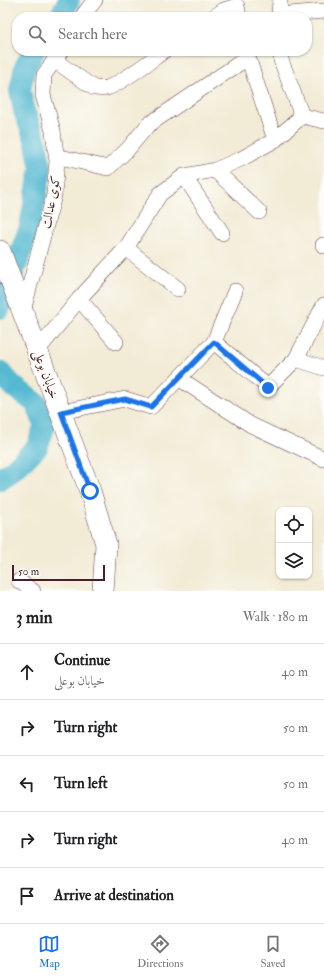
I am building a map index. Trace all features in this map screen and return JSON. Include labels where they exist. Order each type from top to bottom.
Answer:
[{"type":"street","points":[[86,12],[95,0]]},
{"type":"street","points":[[219,9],[237,6],[239,12]]},
{"type":"street","points":[[279,11],[324,12]]},
{"type":"street","points":[[58,56],[94,88],[106,88],[116,84],[157,56]]},
{"type":"street","name":"کوی عدالت","points":[[23,310],[54,195],[56,156],[53,131],[43,94],[44,75],[58,56]]},
{"type":"street","points":[[56,156],[108,168],[128,149],[148,125],[243,56]]},
{"type":"street","points":[[247,56],[275,140]]},
{"type":"street","points":[[281,56],[281,60],[302,116]]},
{"type":"street","points":[[302,116],[324,121]]},
{"type":"street","points":[[38,350],[79,299],[126,248],[160,194],[184,176],[215,170],[241,159],[275,140],[302,116]]},
{"type":"street","points":[[215,170],[259,212]]},
{"type":"street","points":[[184,176],[222,233]]},
{"type":"street","points":[[126,248],[178,289]]},
{"type":"street","name":"خیابان بوعلی","points":[[0,251],[90,491],[106,544],[103,591]]},
{"type":"street","points":[[61,412],[125,399],[151,407],[180,379],[214,342],[235,291]]},
{"type":"street","points":[[79,299],[116,342]]},
{"type":"street","points":[[214,342],[268,388],[296,359],[324,305]]},
{"type":"street","points":[[296,359],[324,368]]},
{"type":"street","points":[[180,379],[251,425],[324,458]]},
{"type":"street","points":[[18,581],[33,591]]},
{"type":"waterway","points":[[63,12],[69,0]]},
{"type":"waterway","points":[[0,308],[30,227],[41,168],[35,139],[24,111],[20,90],[25,67],[31,56]]},
{"type":"waterway","points":[[0,372],[14,387],[36,403],[45,425],[37,447],[12,471],[0,479]]},
{"type":"route","points":[[90,491],[61,412],[125,399],[151,407],[180,379],[214,342],[268,388]]}]
